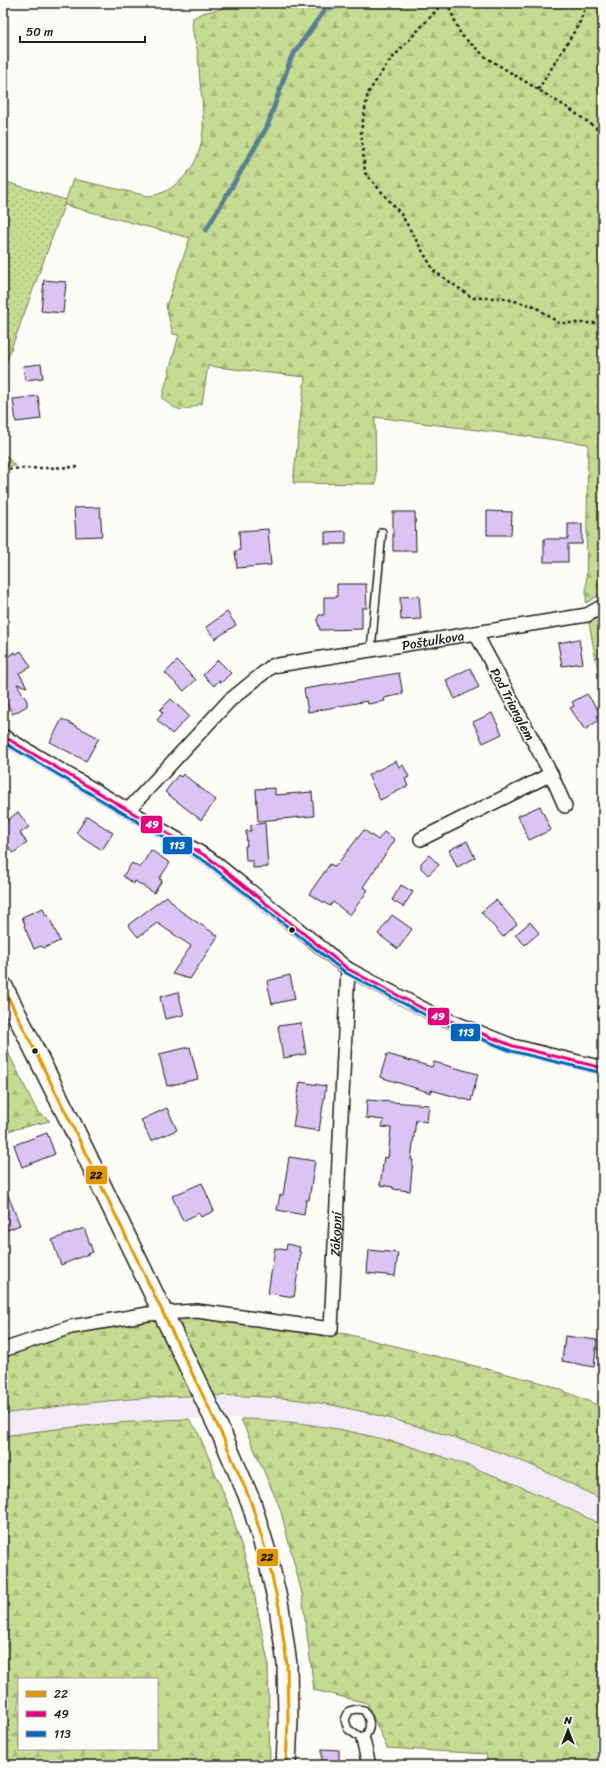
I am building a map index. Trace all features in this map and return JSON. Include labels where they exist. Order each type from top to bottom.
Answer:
[{"type":"street","name":"Poštulkova","points":[[128,810],[229,701],[272,666],[587,615],[603,606]]},
{"type":"street","name":"Pod Trianglem","points":[[476,634],[551,774],[565,806]]},
{"type":"street","points":[[3,736],[209,858],[348,969],[433,1014],[506,1043],[603,1068]]},
{"type":"street","points":[[422,839],[551,774]]},
{"type":"street","name":"Zákopní","points":[[165,1316],[197,1310],[331,1329],[348,969]]},
{"type":"street","points":[[3,987],[165,1316],[223,1437],[251,1502],[269,1563],[279,1607],[287,1664],[288,1720],[286,1765]]},
{"type":"street","points":[[3,1350],[71,1327],[165,1316]]},
{"type":"street","points":[[363,1740],[369,1765]]},
{"type":"lane","points":[[371,650],[382,532]]},
{"type":"path","points":[[442,3],[387,64],[368,93],[361,131],[365,173],[401,214],[434,271],[472,298],[503,298],[534,306],[559,323],[603,323]]},
{"type":"path","points":[[446,3],[461,34],[486,58],[603,133]]},
{"type":"path","points":[[538,90],[579,24],[587,3]]},
{"type":"path","points":[[3,469],[79,466]]},
{"type":"shaded area","points":[[213,1396],[267,1397],[325,1404],[391,1418],[479,1445],[541,1470],[603,1500],[603,1526],[532,1490],[472,1467],[385,1440],[321,1426],[265,1419],[213,1418],[129,1421],[3,1436],[3,1414],[127,1399]]},
{"type":"green space","points":[[235,3],[603,3],[603,593],[586,603],[588,444],[375,417],[376,484],[293,483],[305,377],[208,366],[202,403],[181,410],[172,406],[162,398],[179,335],[173,334],[166,306],[190,238],[64,205],[73,179],[148,196],[162,193],[170,189],[191,169],[197,158],[203,134],[203,108],[197,48],[192,22],[193,18],[202,13],[224,8]]},
{"type":"green space","points":[[3,181],[66,200],[3,371]]},
{"type":"green space","points":[[3,452],[15,466],[3,466]]},
{"type":"green space","points":[[603,615],[603,697],[589,623]]},
{"type":"green space","points":[[3,1042],[37,1111],[50,1121],[3,1132]]},
{"type":"green space","points":[[197,1314],[347,1334],[547,1384],[602,1407],[603,1500],[529,1464],[503,1454],[373,1414],[309,1401],[233,1396],[167,1397],[69,1405],[3,1414],[3,1357],[67,1332]]},
{"type":"green space","points":[[189,1419],[197,1430],[230,1508],[251,1578],[268,1662],[270,1765],[3,1765],[3,1436],[142,1421]]},
{"type":"green space","points":[[241,1419],[288,1422],[335,1429],[381,1439],[428,1452],[518,1486],[603,1526],[603,1765],[488,1765],[486,1754],[387,1748],[367,1703],[314,1690],[302,1594],[280,1508]]},
{"type":"water","points":[[311,3],[344,3],[335,9],[328,11],[320,9]]},
{"type":"building","points":[[44,280],[66,282],[63,313],[41,311]]},
{"type":"building","points":[[41,364],[43,378],[25,380],[23,366]]},
{"type":"building","points":[[38,396],[41,419],[16,422],[13,399]]},
{"type":"building","points":[[100,507],[102,536],[76,537],[74,508]]},
{"type":"building","points":[[487,511],[512,512],[511,535],[487,535]]},
{"type":"building","points":[[393,512],[415,512],[416,551],[393,551]]},
{"type":"building","points":[[568,524],[582,524],[582,544],[568,544],[568,562],[544,562],[544,539],[568,539]]},
{"type":"building","points":[[268,529],[271,565],[237,568],[235,551],[240,550],[239,531]]},
{"type":"building","points":[[346,531],[346,544],[325,544],[325,532]]},
{"type":"building","points":[[337,584],[366,584],[367,608],[362,608],[362,629],[320,630],[317,620],[319,615],[324,615],[324,597],[337,597]]},
{"type":"building","points":[[419,596],[421,619],[401,620],[400,597]]},
{"type":"building","points":[[227,612],[236,625],[215,639],[206,627]]},
{"type":"building","points":[[579,639],[583,663],[562,666],[558,643]]},
{"type":"building","points":[[21,651],[31,667],[19,673],[27,687],[17,684],[27,701],[27,706],[13,714],[3,698],[3,659],[15,652],[16,654]]},
{"type":"building","points":[[218,660],[231,673],[221,683],[219,680],[214,686],[203,675]]},
{"type":"building","points":[[177,661],[196,680],[184,691],[165,673]]},
{"type":"building","points":[[470,668],[479,687],[455,699],[446,680]]},
{"type":"building","points":[[399,673],[403,694],[384,698],[385,701],[368,704],[367,701],[308,712],[304,689]]},
{"type":"building","points":[[587,694],[603,717],[585,730],[570,708],[574,706],[572,702]]},
{"type":"building","points":[[171,699],[189,716],[172,734],[157,720],[163,713],[160,710]]},
{"type":"building","points":[[492,713],[502,734],[483,743],[473,722]]},
{"type":"building","points":[[62,719],[99,738],[86,761],[50,742]]},
{"type":"building","points":[[396,761],[399,767],[403,765],[409,777],[405,779],[408,786],[380,800],[368,775]]},
{"type":"building","points":[[183,774],[216,800],[201,820],[165,792],[178,775],[181,777]]},
{"type":"building","points":[[275,788],[275,795],[312,792],[314,816],[258,821],[256,789]]},
{"type":"building","points":[[540,806],[551,830],[529,840],[518,816]]},
{"type":"building","points":[[18,812],[29,827],[20,833],[27,843],[13,853],[3,840],[3,824]]},
{"type":"building","points":[[87,816],[113,833],[102,850],[76,833]]},
{"type":"building","points":[[265,823],[268,867],[253,868],[253,861],[246,861],[246,831],[251,831],[251,825]]},
{"type":"building","points":[[364,830],[378,840],[384,832],[395,840],[363,887],[368,890],[350,915],[333,902],[330,906],[309,894],[330,864],[335,867]]},
{"type":"building","points":[[467,841],[475,858],[457,867],[449,850]]},
{"type":"building","points":[[151,850],[170,863],[159,879],[162,880],[154,893],[135,881],[134,884],[123,876],[132,863],[140,868]]},
{"type":"building","points":[[429,855],[439,865],[428,875],[421,868],[421,863]]},
{"type":"building","points":[[401,885],[413,892],[403,907],[392,900]]},
{"type":"building","points":[[167,896],[179,910],[218,936],[190,979],[172,974],[191,946],[157,923],[138,937],[128,925]]},
{"type":"building","points":[[496,900],[517,924],[503,937],[481,912]]},
{"type":"building","points":[[43,908],[46,916],[48,915],[60,941],[44,948],[41,946],[34,949],[24,926],[22,917]]},
{"type":"building","points":[[392,915],[412,929],[398,949],[378,934]]},
{"type":"building","points":[[530,922],[539,933],[525,945],[515,935]]},
{"type":"building","points":[[290,975],[295,999],[272,1004],[267,981]]},
{"type":"building","points":[[178,992],[184,1015],[165,1019],[160,997]]},
{"type":"building","points":[[301,1023],[306,1054],[283,1058],[278,1026]]},
{"type":"building","points":[[190,1047],[198,1079],[167,1086],[159,1054]]},
{"type":"building","points":[[387,1054],[432,1067],[434,1062],[478,1074],[471,1101],[431,1090],[431,1093],[380,1077]]},
{"type":"building","points":[[300,1082],[326,1086],[319,1131],[293,1127]]},
{"type":"building","points":[[367,1100],[429,1105],[427,1122],[416,1120],[411,1160],[413,1160],[410,1191],[393,1189],[393,1187],[380,1185],[384,1157],[388,1158],[391,1128],[382,1127],[384,1120],[366,1118]]},
{"type":"building","points":[[167,1108],[177,1130],[151,1141],[141,1120]]},
{"type":"building","points":[[47,1133],[55,1154],[22,1167],[14,1145]]},
{"type":"building","points":[[289,1157],[315,1161],[309,1200],[306,1200],[304,1215],[277,1210],[280,1195],[283,1195]]},
{"type":"building","points":[[3,1183],[20,1225],[3,1232]]},
{"type":"building","points":[[202,1183],[214,1211],[201,1217],[199,1213],[183,1221],[172,1196]]},
{"type":"building","points":[[84,1228],[93,1252],[61,1265],[52,1240]]},
{"type":"building","points":[[287,1244],[300,1247],[299,1252],[301,1252],[294,1297],[268,1293],[275,1248],[286,1250]]},
{"type":"building","points":[[369,1250],[398,1253],[395,1276],[367,1273]]},
{"type":"building","points":[[565,1336],[597,1340],[594,1367],[562,1361]]},
{"type":"building","points":[[322,1749],[339,1750],[339,1765],[322,1765]]},
{"type":"waterway","points":[[206,230],[267,127],[291,58],[324,11]]},
{"type":"transit line","name":"49","points":[[3,736],[209,858],[348,969],[433,1014],[513,1046],[603,1068]]},
{"type":"transit line","name":"113","points":[[3,742],[206,862],[346,973],[431,1018],[511,1051],[602,1073]]},
{"type":"transit line","name":"22","points":[[3,987],[71,1123],[223,1437],[251,1502],[267,1555],[279,1607],[287,1664],[288,1720],[286,1765]]}]
